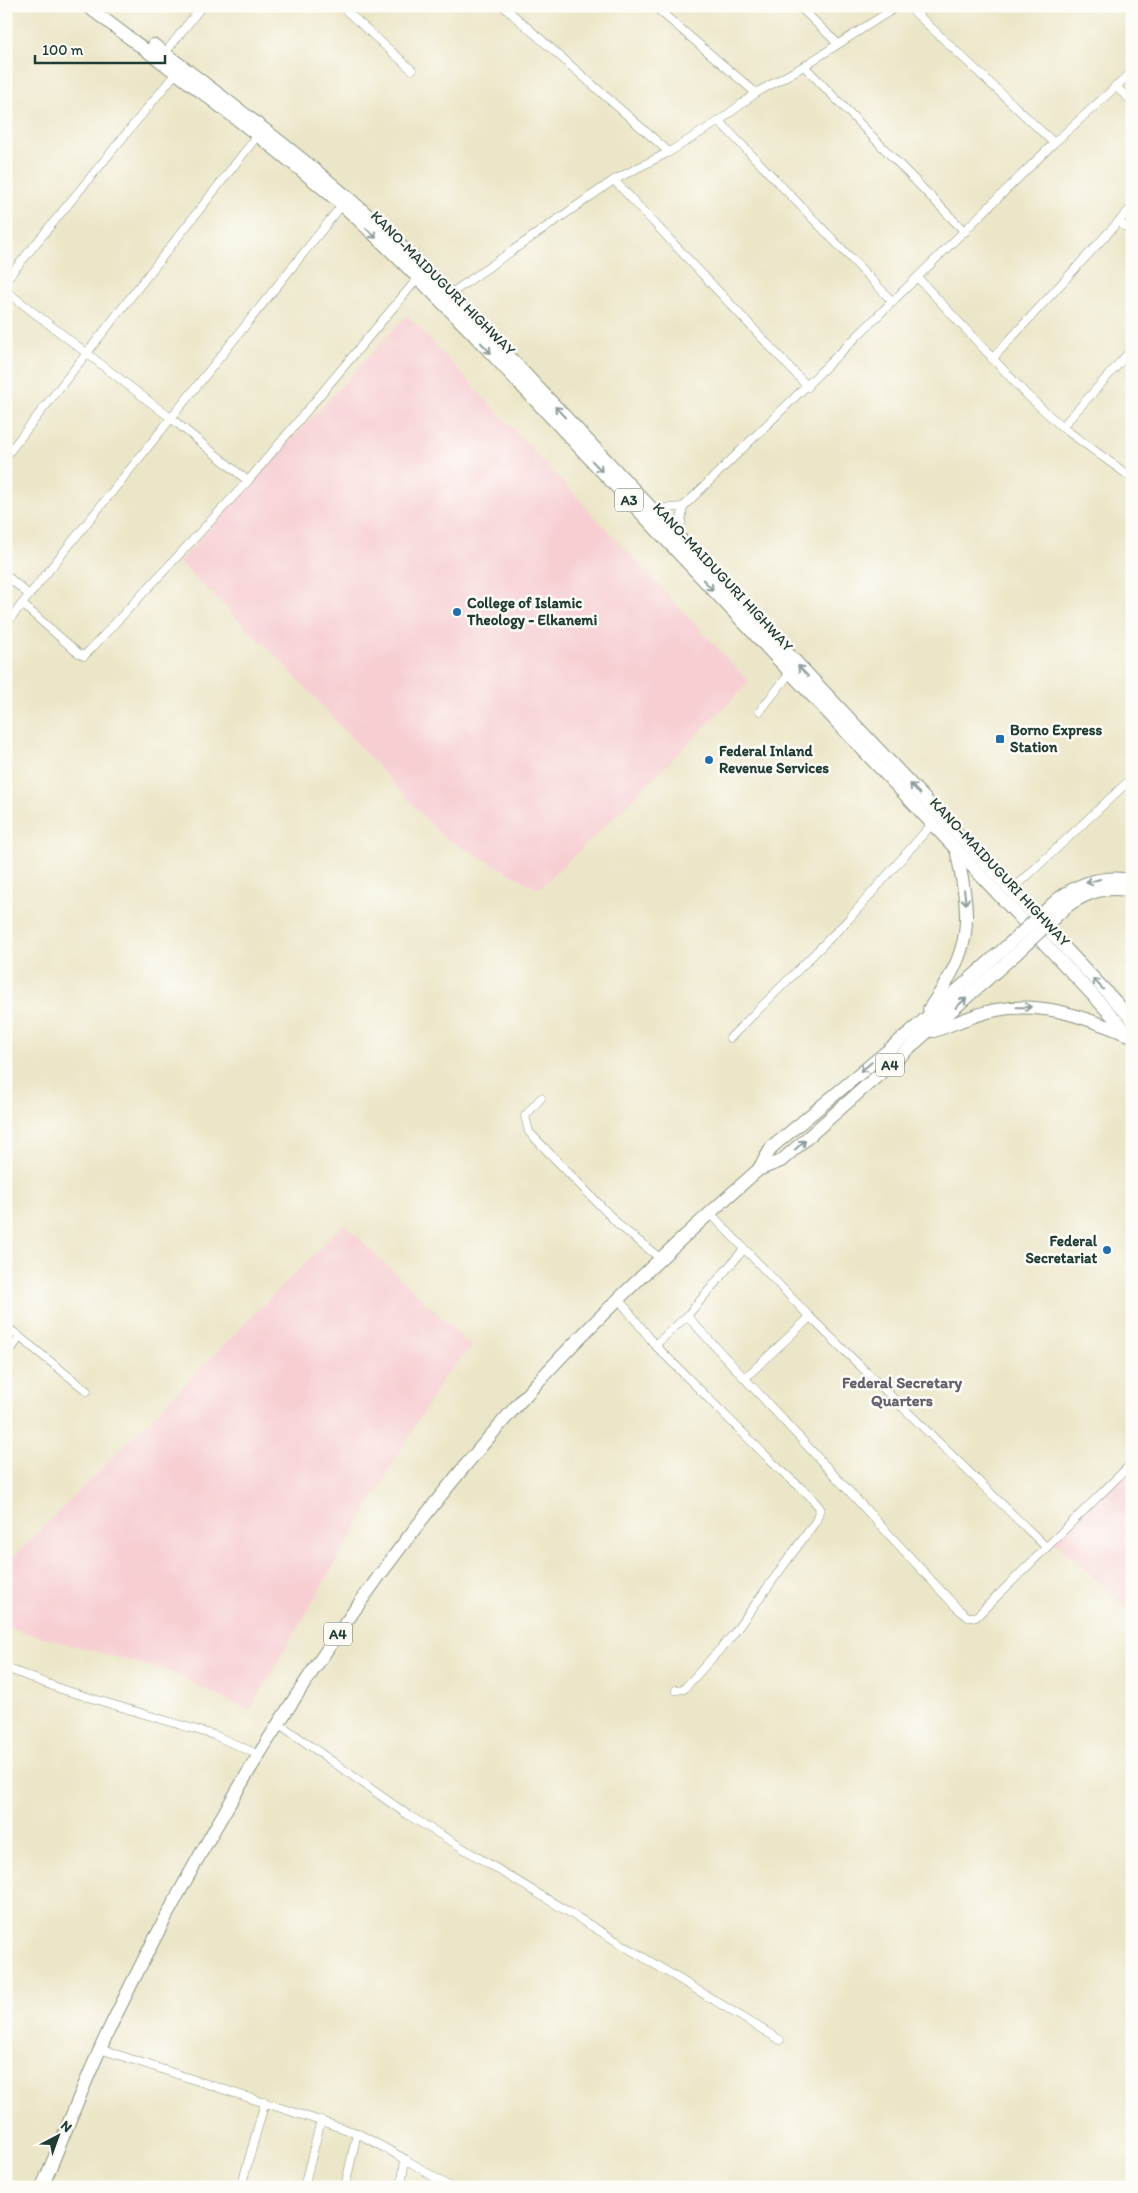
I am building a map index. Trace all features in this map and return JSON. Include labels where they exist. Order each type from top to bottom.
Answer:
[{"type":"highway","name":"KANO-MAIDUGURI HIGHWAY","points":[[87,6],[258,135],[342,205],[418,278],[1131,1037]]},
{"type":"highway","name":"KANO-MAIDUGURI HIGHWAY","points":[[102,6],[252,118],[371,218],[450,294],[1131,1018]]},
{"type":"highway","points":[[922,1030],[960,956],[966,936],[967,913],[964,887],[956,850]]},
{"type":"highway","name":"A4","points":[[42,2187],[100,2049],[133,1981],[183,1886],[233,1798],[278,1723],[322,1656],[429,1512],[536,1384],[618,1298],[710,1212],[758,1170],[781,1162],[1062,903],[1078,886],[1105,878],[1132,880]]},
{"type":"highway","name":"A4","points":[[1062,903],[1104,889],[1116,888],[1132,891]]},
{"type":"highway","points":[[922,1030],[996,1010],[1026,1007],[1057,1010],[1096,1022],[1131,1037]]},
{"type":"street","points":[[164,53],[202,6]]},
{"type":"street","points":[[340,6],[412,70]]},
{"type":"street","points":[[503,6],[669,152]]},
{"type":"street","points":[[654,6],[756,93]]},
{"type":"street","points":[[799,6],[838,44]]},
{"type":"street","points":[[450,294],[614,180],[669,152],[719,121],[756,93],[804,66],[898,6]]},
{"type":"street","points":[[908,6],[1054,143]]},
{"type":"street","points":[[804,66],[965,232]]},
{"type":"street","points":[[679,538],[683,507],[808,387],[1054,143],[1132,72]]},
{"type":"street","points":[[6,280],[176,73]]},
{"type":"street","points":[[1115,86],[1132,101]]},
{"type":"street","points":[[719,121],[893,302]]},
{"type":"street","points":[[6,456],[258,135]]},
{"type":"street","points":[[614,180],[808,387]]},
{"type":"street","points":[[6,624],[342,205]]},
{"type":"street","points":[[992,359],[1132,207]]},
{"type":"street","points":[[1119,222],[1132,232]]},
{"type":"street","points":[[22,604],[78,653],[84,656],[248,481],[418,278]]},
{"type":"street","points":[[918,278],[992,359],[1062,428],[1132,478]]},
{"type":"street","points":[[6,291],[172,419],[248,481]]},
{"type":"street","points":[[1062,428],[1131,352]]},
{"type":"street","points":[[652,509],[683,507]]},
{"type":"street","points":[[6,575],[29,595]]},
{"type":"street","points":[[760,712],[790,673]]},
{"type":"street","points":[[1011,890],[1132,778]]},
{"type":"street","points":[[730,1038],[848,920],[932,824]]},
{"type":"street","points":[[541,1098],[525,1116],[529,1132],[620,1226],[660,1259]]},
{"type":"street","points":[[710,1212],[810,1317],[1046,1547]]},
{"type":"street","points":[[655,1345],[687,1316],[744,1249]]},
{"type":"street","points":[[618,1298],[655,1345],[776,1466],[809,1495],[820,1508],[816,1521],[732,1636],[684,1689],[676,1690]]},
{"type":"street","points":[[687,1316],[957,1608],[968,1617],[976,1617],[1132,1463]]},
{"type":"street","points":[[745,1378],[810,1317]]},
{"type":"street","points":[[6,1326],[86,1390]]},
{"type":"street","points":[[6,1356],[20,1337]]},
{"type":"street","points":[[6,1668],[61,1689],[214,1735],[259,1755]]},
{"type":"street","points":[[278,1723],[408,1815],[780,2040]]},
{"type":"street","points":[[100,2049],[357,2133],[405,2159],[450,2187]]},
{"type":"street","points":[[241,2187],[265,2102]]},
{"type":"street","points":[[304,2187],[321,2120]]},
{"type":"street","points":[[345,2187],[357,2133]]},
{"type":"street","points":[[400,2187],[405,2159]]},
{"type":"shaded area","name":"College of Islamic Theology - Elkanemi","points":[[407,315],[749,682],[625,807],[539,889],[443,837],[282,662],[179,562]]},
{"type":"shaded area","points":[[344,1224],[472,1347],[445,1375],[249,1711],[170,1672],[6,1627],[6,1565]]},
{"type":"shaded area","points":[[1132,1467],[1132,1613],[1054,1541]]},
{"type":"place","name":"College of Islamic Theology - Elkanemi","points":[[457,612]]},
{"type":"place","name":"Borno Express Station","points":[[1000,739]]},
{"type":"place","name":"Federal Inland Revenue Services","points":[[709,760]]},
{"type":"place","name":"Federal Secretariat","points":[[1107,1250]]},
{"type":"district","name":"Federal Secretary Quarters","points":[[902,1391]]}]
